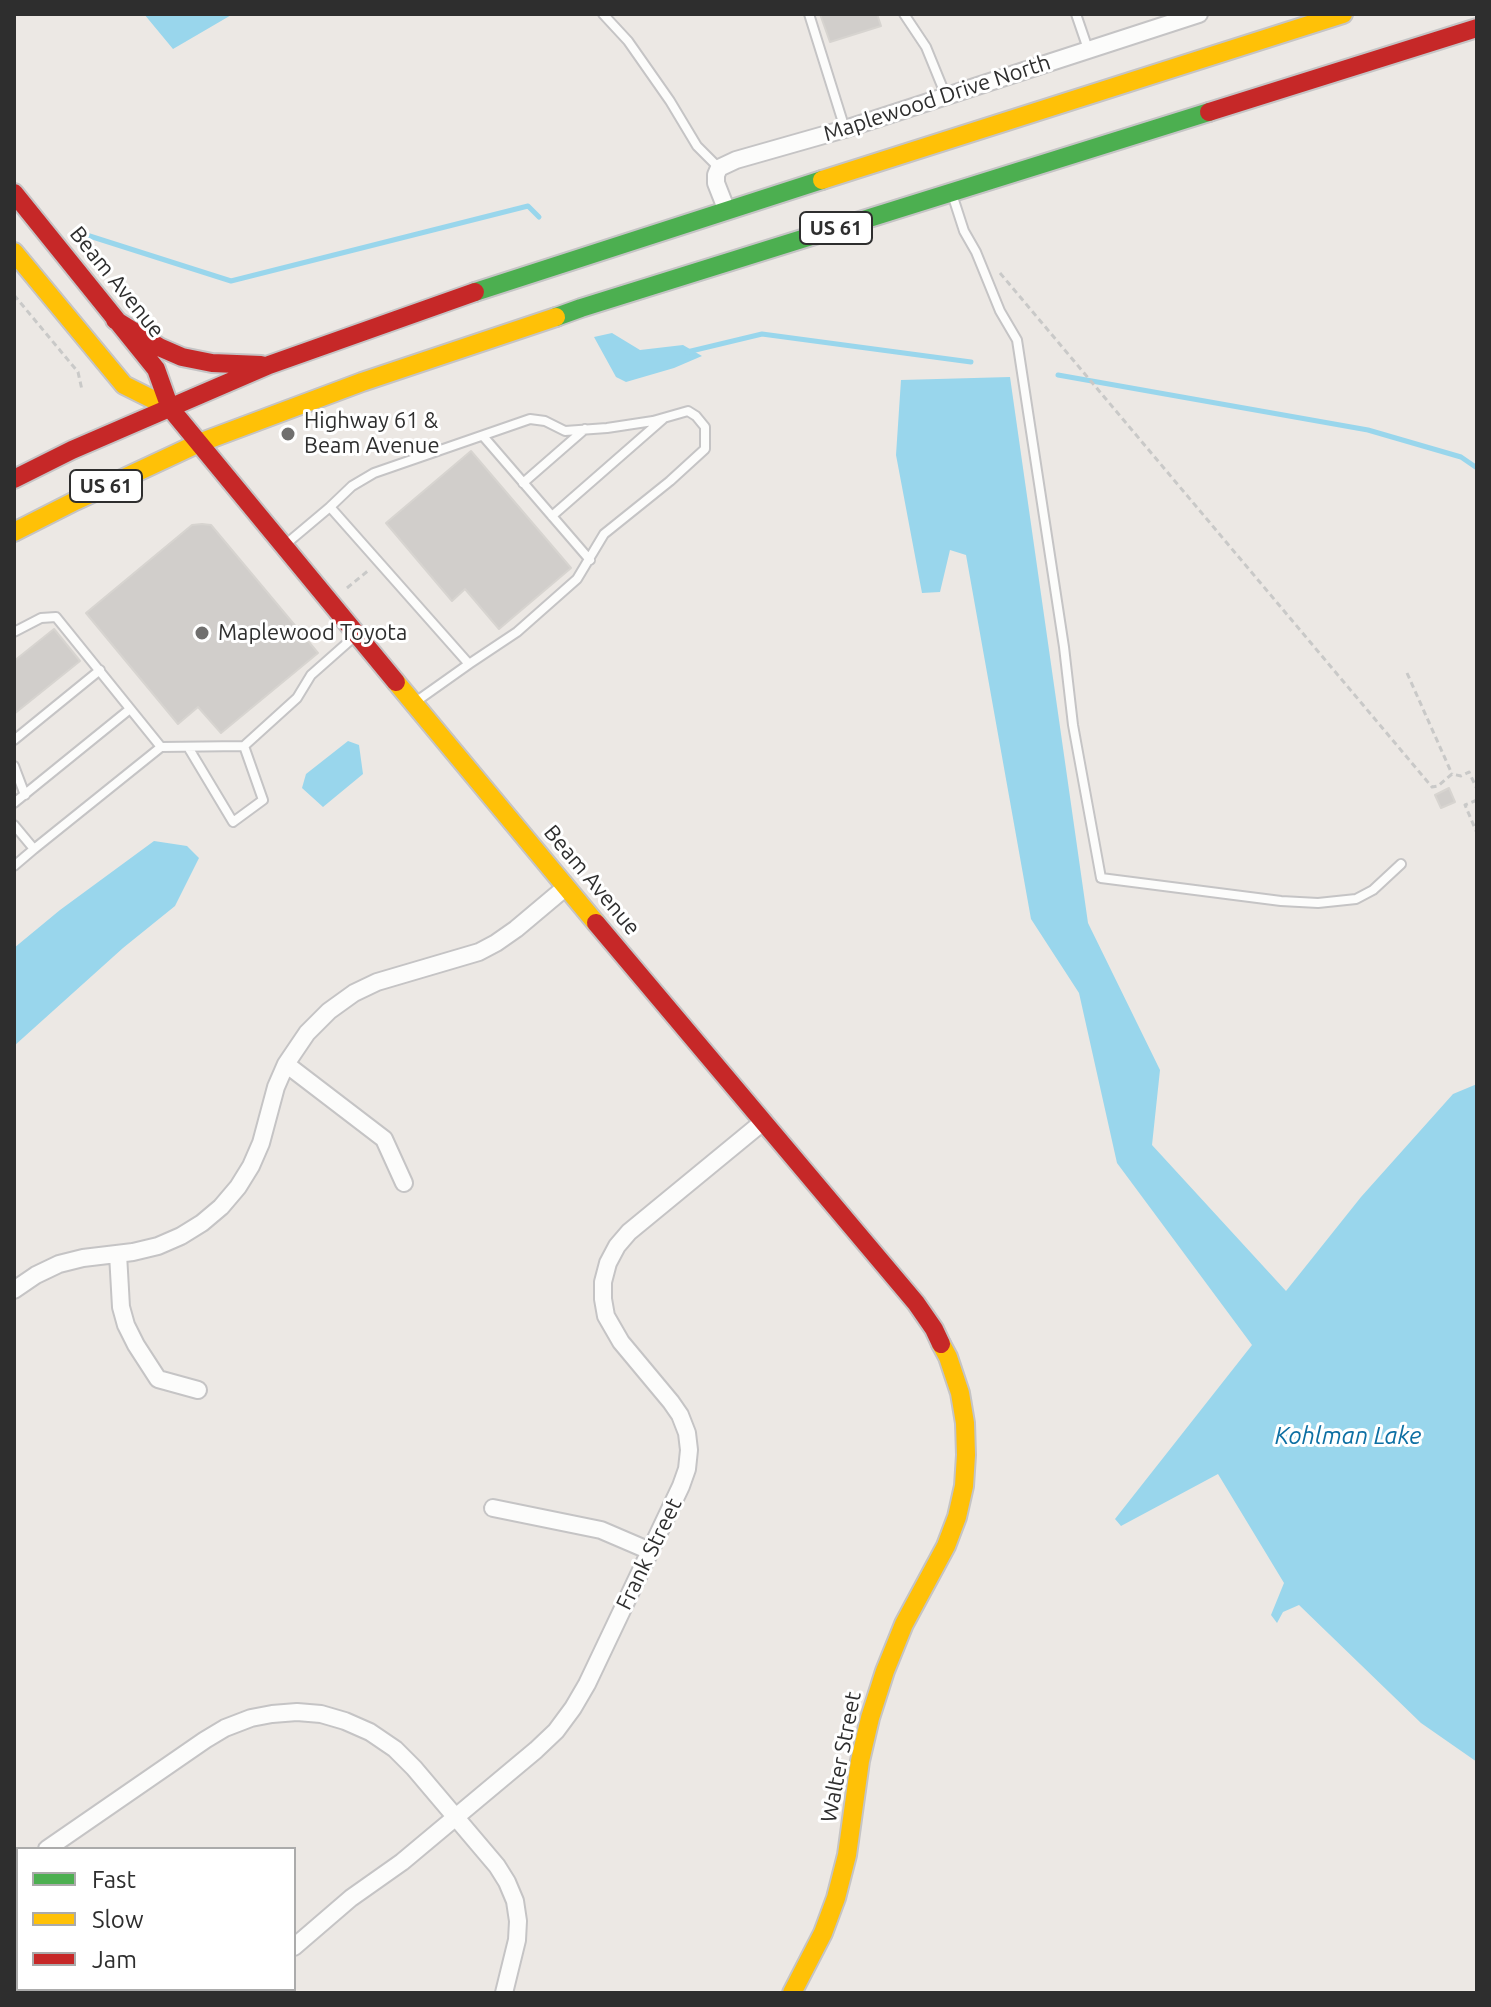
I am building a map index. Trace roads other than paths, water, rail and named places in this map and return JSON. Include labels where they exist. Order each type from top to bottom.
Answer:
[{"type":"main road","name":"US 61","points":[[14,479],[72,450],[269,365],[515,278],[1343,14]]},
{"type":"main road","name":"US 61","points":[[14,532],[199,443],[362,382],[581,308],[1477,28]]},
{"type":"main road","name":"Beam Avenue","points":[[14,193],[156,369],[170,408],[566,887],[916,1303],[948,1357],[960,1393]]},
{"type":"main road","name":"Beam Avenue","points":[[14,252],[124,385],[170,408]]},
{"type":"main road","points":[[115,320],[182,357],[212,363],[269,365]]},
{"type":"main road","name":"Walter Street","points":[[792,1993],[823,1933],[836,1898],[847,1855],[863,1747],[885,1671],[904,1624],[946,1546],[957,1517],[964,1486],[966,1455],[960,1393]]},
{"type":"street","name":"Maplewood Drive North","points":[[719,168],[736,160],[845,129],[1199,14]]},
{"type":"street","points":[[719,168],[716,183],[727,211]]},
{"type":"street","points":[[14,1290],[59,1264],[158,1246],[202,1223],[221,1207],[251,1166],[286,1064],[307,1033],[329,1011],[354,993],[377,982],[463,957],[496,943],[566,887]]},
{"type":"street","points":[[286,1064],[384,1139],[404,1183]]},
{"type":"street","name":"Frank Street","points":[[296,1945],[536,1750],[556,1731],[587,1684],[681,1486],[689,1450],[680,1415],[614,1332],[606,1316],[603,1282],[608,1263],[629,1232],[764,1121]]},
{"type":"street","points":[[118,1254],[121,1307],[136,1345],[158,1379],[198,1390]]},
{"type":"street","points":[[493,1508],[601,1530],[650,1551]]},
{"type":"street","points":[[50,1847],[205,1740],[238,1723],[272,1714],[297,1712],[321,1714],[345,1721],[370,1732],[405,1758],[497,1866],[507,1882],[515,1901],[518,1921],[517,1940],[504,1993]]},
{"type":"lane","points":[[603,14],[628,41],[697,146],[719,168]]},
{"type":"lane","points":[[809,14],[845,129]]},
{"type":"lane","points":[[904,14],[926,47],[946,96]]},
{"type":"lane","points":[[1076,14],[1088,49]]},
{"type":"lane","points":[[951,192],[964,231],[1000,311],[1017,340],[1073,725],[1101,878],[1318,903],[1356,899],[1373,890],[1401,864]]},
{"type":"lane","points":[[285,545],[352,486],[374,473],[530,419],[545,421],[565,431],[607,428],[688,411],[696,416],[705,427],[705,449],[604,534],[577,579],[517,632],[421,698],[413,700]]},
{"type":"lane","points":[[552,516],[664,418]]},
{"type":"lane","points":[[523,483],[585,429]]},
{"type":"lane","points":[[483,436],[590,560]]},
{"type":"lane","points":[[330,507],[469,664]]},
{"type":"lane","points":[[14,632],[41,618],[56,617],[161,747]]},
{"type":"lane","points":[[14,866],[161,747],[244,746],[297,698],[311,675],[358,634]]},
{"type":"lane","points":[[14,740],[100,670]]},
{"type":"lane","points":[[14,803],[130,709]]},
{"type":"lane","points":[[188,747],[233,822],[263,800],[244,746]]},
{"type":"lane","points":[[14,766],[25,795]]},
{"type":"lane","points":[[14,825],[34,849]]},
{"type":"water","points":[[144,14],[233,14],[173,49]]},
{"type":"water","points":[[612,333],[640,350],[683,345],[702,356],[626,382],[616,377],[594,337]]},
{"type":"water","name":"Kohlman Lake","points":[[1010,377],[1088,923],[1160,1070],[1152,1145],[1286,1291],[1361,1197],[1453,1094],[1477,1084],[1477,1762],[1421,1723],[1299,1605],[1283,1612],[1277,1623],[1271,1615],[1284,1583],[1218,1474],[1121,1526],[1115,1519],[1252,1345],[1117,1163],[1079,993],[1031,919],[966,555],[950,550],[940,592],[922,593],[896,455],[901,380]]},
{"type":"water","points":[[348,741],[359,745],[363,774],[323,807],[302,788],[306,774]]},
{"type":"water","points":[[154,841],[187,846],[199,858],[175,906],[123,948],[14,1046],[14,948]]},
{"type":"waterway","points":[[77,232],[231,281],[528,206],[539,217]]},
{"type":"waterway","points":[[687,352],[762,334],[971,362]]},
{"type":"waterway","points":[[1058,375],[1368,430],[1461,457],[1477,468]]},
{"type":"place","name":"Highway 61 & Beam Avenue","points":[[288,434]]},
{"type":"place","name":"Maplewood Toyota","points":[[202,633]]}]
